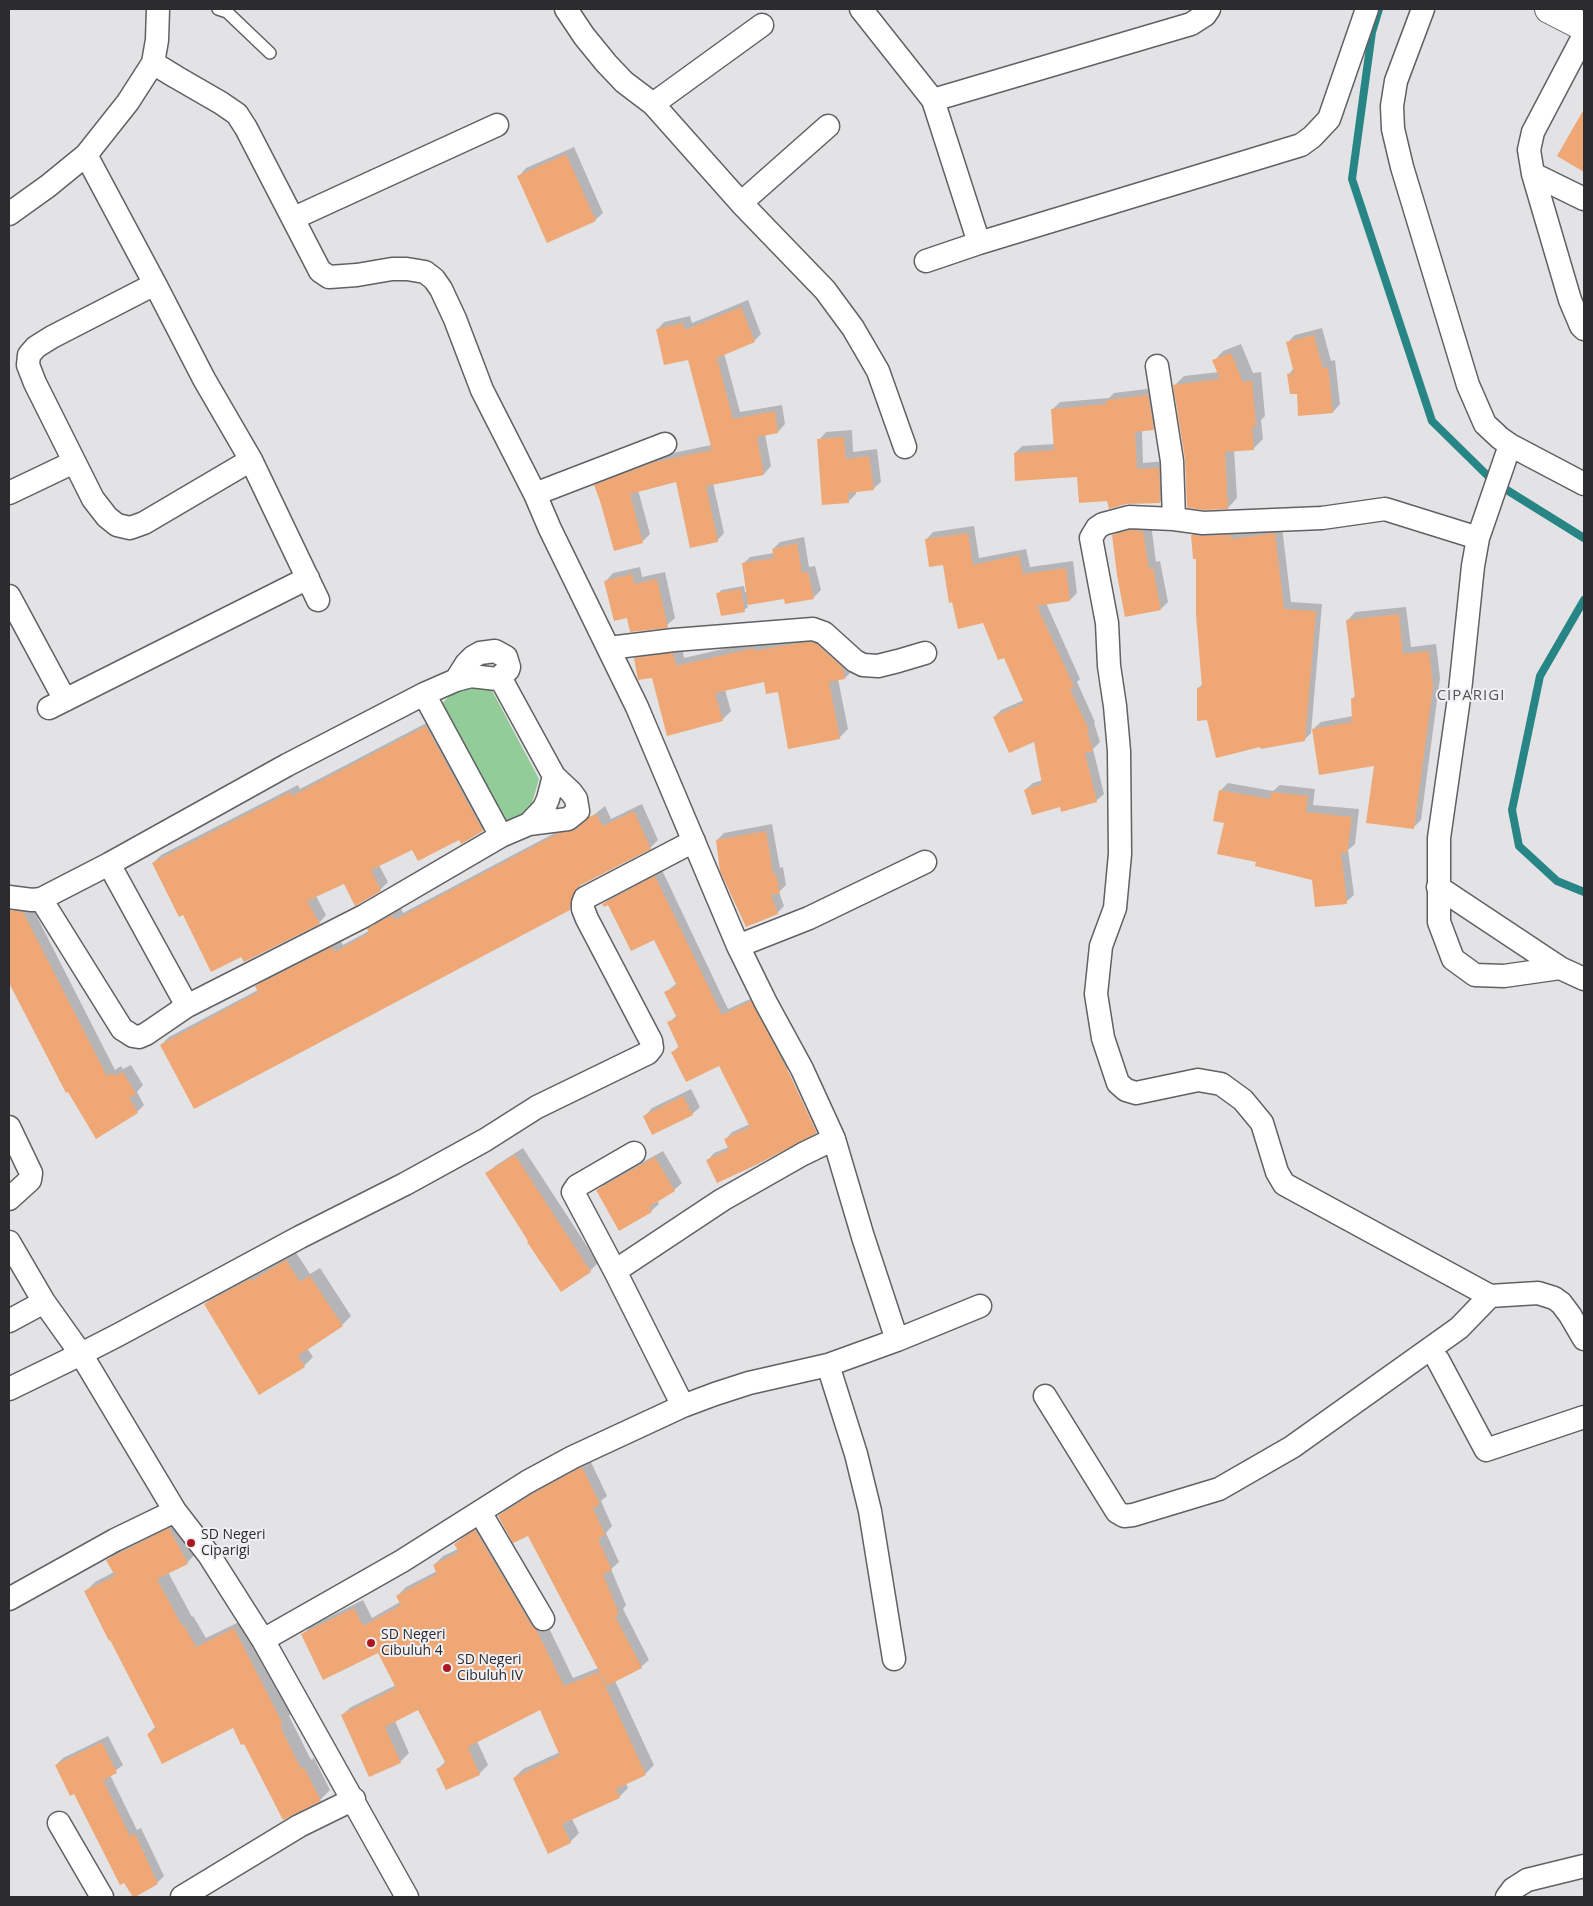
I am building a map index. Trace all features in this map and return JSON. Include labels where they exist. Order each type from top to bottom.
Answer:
[{"type":"street","points":[[9,214],[86,155],[128,102],[153,63],[157,40],[158,9]]},
{"type":"street","points":[[566,9],[584,36],[606,63],[624,82],[653,104],[740,203],[825,290],[853,328],[878,371],[905,447]]},
{"type":"street","points":[[861,9],[933,100],[980,243]]},
{"type":"street","points":[[933,100],[1191,24],[1205,15],[1209,9]]},
{"type":"street","points":[[926,261],[1301,145],[1329,120],[1368,9]]},
{"type":"street","points":[[1423,9],[1396,81],[1392,106],[1392,129],[1468,385],[1485,424],[1510,445],[1584,484]]},
{"type":"street","points":[[1549,9],[1584,27]]},
{"type":"street","points":[[653,104],[762,25]]},
{"type":"street","points":[[1584,35],[1534,132],[1529,150],[1533,174],[1570,300],[1584,329]]},
{"type":"street","points":[[153,63],[237,114],[294,218],[320,271],[329,277],[357,275],[392,269],[425,272],[434,279],[441,289],[455,319],[482,390],[535,494],[661,760],[738,946],[802,1069],[834,1139],[863,1237],[897,1340]]},
{"type":"street","points":[[294,218],[497,125]]},
{"type":"street","points":[[740,203],[828,126]]},
{"type":"street","points":[[86,155],[156,284],[204,380],[250,460],[318,600]]},
{"type":"street","points":[[1533,174],[1584,199]]},
{"type":"street","points":[[156,284],[52,337],[36,347],[29,355],[28,365],[35,384],[93,499],[107,517],[117,525],[130,528],[144,523],[250,460]]},
{"type":"street","points":[[1157,366],[1172,461],[1174,519]]},
{"type":"street","points":[[535,494],[666,444]]},
{"type":"street","points":[[1510,445],[1478,538],[1460,691],[1439,838],[1439,922],[1453,958],[1475,975],[1504,976],[1560,968]]},
{"type":"street","points":[[9,493],[74,462]]},
{"type":"street","points":[[1478,538],[1385,510],[1322,518],[1203,523],[1174,519],[1128,517],[1103,524],[1096,528],[1090,538],[1107,623],[1109,666],[1115,706],[1119,751],[1120,854],[1115,908],[1101,946],[1096,994],[1103,1038],[1118,1083],[1126,1090],[1136,1093],[1198,1080],[1221,1084],[1242,1100],[1262,1123],[1277,1172],[1284,1184],[1490,1296],[1538,1293],[1554,1298],[1561,1303],[1570,1315],[1584,1340]]},
{"type":"street","points":[[9,596],[57,704],[308,578]]},
{"type":"street","points":[[609,648],[674,640],[813,629],[824,633],[855,661],[863,665],[878,666],[925,653]]},
{"type":"street","points":[[9,897],[32,900],[41,899],[424,694],[456,680],[471,676],[498,679],[504,682],[554,776],[571,792],[578,805],[578,810],[568,819],[529,824],[500,836],[364,916],[187,1006],[139,1037],[122,1029],[41,899]]},
{"type":"street","points":[[424,694],[500,836]]},
{"type":"street","points":[[529,824],[544,808],[554,776]]},
{"type":"street","points":[[9,1389],[118,1336],[300,1237],[405,1184],[485,1140],[537,1107],[648,1053],[652,1048],[651,1042],[587,919],[583,903],[585,898],[694,841]]},
{"type":"street","points":[[738,946],[809,918],[925,862]]},
{"type":"street","points":[[109,864],[187,1006]]},
{"type":"street","points":[[1438,887],[1560,968],[1584,979]]},
{"type":"street","points":[[9,1127],[31,1173],[30,1180],[9,1199]]},
{"type":"street","points":[[615,1271],[722,1200],[803,1154],[834,1139]]},
{"type":"street","points":[[634,1153],[577,1186],[573,1192],[683,1406]]},
{"type":"street","points":[[9,1242],[44,1302],[81,1354],[175,1511],[209,1555],[263,1640],[354,1799],[407,1897]]},
{"type":"street","points":[[1045,1396],[1117,1512],[1124,1516],[1133,1515],[1219,1489],[1292,1447],[1459,1328],[1490,1296]]},
{"type":"street","points":[[9,1321],[44,1302]]},
{"type":"street","points":[[263,1640],[402,1561],[527,1482],[573,1457],[683,1406],[749,1383],[828,1365],[897,1340],[980,1306]]},
{"type":"street","points":[[1438,1360],[1486,1450],[1584,1417]]},
{"type":"street","points":[[828,1365],[856,1454],[870,1511],[894,1659]]},
{"type":"street","points":[[9,1599],[115,1540],[175,1511]]},
{"type":"street","points":[[480,1512],[543,1619]]},
{"type":"street","points":[[182,1897],[299,1826],[354,1799]]},
{"type":"street","points":[[59,1822],[102,1897]]},
{"type":"street","points":[[1507,1897],[1513,1889],[1527,1880],[1584,1866]]},
{"type":"lane","points":[[218,9],[227,12],[270,54]]},
{"type":"green space","points":[[462,681],[489,685],[539,779],[529,813],[506,823],[440,706]]},
{"type":"building","points":[[1584,109],[1584,172],[1557,156]]},
{"type":"building","points":[[566,154],[596,221],[547,243],[517,176]]},
{"type":"building","points":[[741,307],[755,342],[717,358],[733,419],[775,411],[778,433],[757,437],[764,475],[706,486],[718,542],[690,548],[676,482],[630,494],[643,543],[614,551],[594,485],[655,462],[712,450],[688,360],[664,365],[656,329],[683,323],[685,330]]},
{"type":"building","points":[[1314,335],[1323,368],[1328,367],[1333,413],[1298,416],[1297,394],[1290,394],[1287,374],[1294,373],[1286,342]]},
{"type":"building","points":[[1231,353],[1243,382],[1252,381],[1256,426],[1252,427],[1254,450],[1225,452],[1228,509],[1204,510],[1189,508],[1187,507],[1185,459],[1173,385],[1220,379],[1212,360]]},
{"type":"building","points":[[1148,395],[1154,430],[1135,432],[1137,469],[1159,468],[1160,503],[1126,504],[1109,509],[1107,501],[1079,503],[1077,477],[1015,481],[1014,453],[1054,450],[1051,409],[1106,404],[1106,400]]},
{"type":"building","points":[[844,437],[846,459],[869,456],[874,490],[848,493],[849,503],[822,505],[817,439]]},
{"type":"building","points":[[1130,530],[1143,531],[1149,569],[1153,568],[1161,610],[1125,617],[1112,535]]},
{"type":"building","points":[[968,533],[973,565],[1019,555],[1023,574],[1066,568],[1070,601],[1037,606],[1074,687],[1070,689],[1089,730],[1087,731],[1093,751],[1085,753],[1097,802],[1061,812],[1060,807],[1032,815],[1024,790],[1042,784],[1034,742],[1009,753],[993,717],[1024,703],[1004,658],[998,660],[983,623],[958,629],[952,602],[949,603],[943,565],[929,567],[925,539]]},
{"type":"building","points":[[1275,533],[1284,609],[1316,611],[1305,741],[1261,749],[1260,747],[1216,758],[1207,720],[1197,721],[1197,688],[1202,687],[1196,615],[1196,559],[1193,559],[1191,535],[1231,535],[1231,539]]},
{"type":"building","points":[[797,543],[802,573],[808,572],[814,599],[785,604],[784,599],[748,605],[742,563],[774,558],[772,549]]},
{"type":"building","points":[[632,574],[635,584],[657,579],[668,628],[630,632],[627,618],[614,621],[604,581]]},
{"type":"building","points":[[741,589],[745,612],[721,616],[716,593]]},
{"type":"building","points":[[1399,614],[1403,654],[1429,651],[1433,686],[1414,829],[1366,823],[1374,766],[1319,775],[1312,729],[1352,722],[1351,698],[1355,698],[1346,620]]},
{"type":"building","points":[[811,642],[817,644],[843,668],[845,679],[829,682],[840,739],[788,749],[778,692],[766,694],[764,682],[715,693],[723,721],[667,736],[652,678],[638,680],[634,658],[673,653],[676,666],[754,648],[754,651]]},
{"type":"building","points":[[426,726],[483,831],[461,844],[459,840],[418,861],[412,850],[371,870],[381,891],[355,906],[344,884],[307,901],[320,924],[244,962],[241,957],[211,972],[183,915],[179,917],[152,863],[290,792],[292,796]]},
{"type":"building","points":[[1219,790],[1270,799],[1271,792],[1308,796],[1306,812],[1352,817],[1347,853],[1341,852],[1347,904],[1315,907],[1312,880],[1255,866],[1256,862],[1217,854],[1224,823],[1213,821]]},
{"type":"building","points":[[634,811],[651,849],[579,886],[571,898],[570,910],[194,1109],[160,1045],[258,992],[255,986],[332,947],[335,952],[369,933],[367,929],[392,915],[395,920],[559,833],[576,830],[589,817],[596,814],[603,826]]},
{"type":"building","points":[[766,831],[773,874],[776,874],[780,893],[771,895],[778,914],[746,927],[720,871],[716,840]]},
{"type":"building","points":[[655,876],[722,1015],[751,1001],[790,1075],[817,1133],[717,1183],[706,1160],[729,1150],[724,1139],[750,1127],[719,1066],[686,1082],[671,1052],[679,1048],[667,1022],[677,1018],[664,992],[677,986],[654,940],[631,951],[608,905],[604,907],[602,904]]},
{"type":"building","points":[[9,910],[23,912],[107,1076],[113,1073],[115,1076],[123,1072],[136,1094],[129,1098],[138,1113],[96,1139],[68,1092],[66,1093],[9,983]]},
{"type":"building","points":[[683,1096],[693,1115],[652,1135],[643,1116]]},
{"type":"building","points":[[515,1155],[591,1272],[561,1292],[527,1242],[485,1173]]},
{"type":"building","points":[[655,1157],[675,1191],[649,1207],[652,1212],[619,1231],[596,1190]]},
{"type":"building","points":[[286,1260],[300,1282],[310,1276],[343,1326],[298,1356],[305,1367],[259,1395],[204,1304],[250,1279],[251,1281]]},
{"type":"building","points":[[582,1467],[600,1504],[593,1508],[605,1535],[598,1539],[612,1570],[603,1574],[619,1614],[615,1616],[642,1668],[607,1686],[528,1536],[513,1543],[498,1516],[534,1493]]},
{"type":"building","points":[[169,1528],[188,1564],[157,1579],[182,1626],[184,1625],[196,1647],[234,1628],[283,1724],[280,1726],[301,1769],[304,1767],[321,1801],[283,1820],[244,1744],[241,1745],[233,1728],[162,1764],[147,1734],[156,1729],[84,1591],[115,1576],[106,1560]]},
{"type":"building","points":[[475,1530],[532,1626],[537,1631],[564,1686],[599,1672],[646,1775],[616,1789],[620,1798],[562,1824],[571,1843],[548,1854],[513,1778],[560,1756],[540,1710],[468,1747],[480,1775],[446,1790],[436,1769],[446,1764],[418,1710],[385,1727],[401,1763],[369,1777],[341,1715],[396,1688],[378,1653],[323,1680],[301,1634],[354,1608],[363,1626],[401,1605],[396,1596],[437,1574],[433,1565],[459,1552],[454,1544]]},
{"type":"building","points":[[102,1742],[117,1773],[103,1780],[130,1836],[135,1834],[158,1884],[135,1897],[133,1897],[124,1883],[120,1885],[74,1794],[70,1796],[55,1765]]},
{"type":"waterway","points":[[1379,9],[1372,32],[1352,179],[1432,421],[1494,482],[1584,538]]},
{"type":"waterway","points":[[1584,600],[1540,676],[1512,810],[1519,846],[1557,881],[1584,892]]},
{"type":"place","name":"SD Negeri Ciparigi","points":[[191,1543]]},
{"type":"place","name":"SD Negeri Cibuluh 4","points":[[371,1643]]},
{"type":"place","name":"SD Negeri Cibuluh IV","points":[[447,1668]]},
{"type":"district","name":"CIPARIGI","points":[[1471,696]]}]
